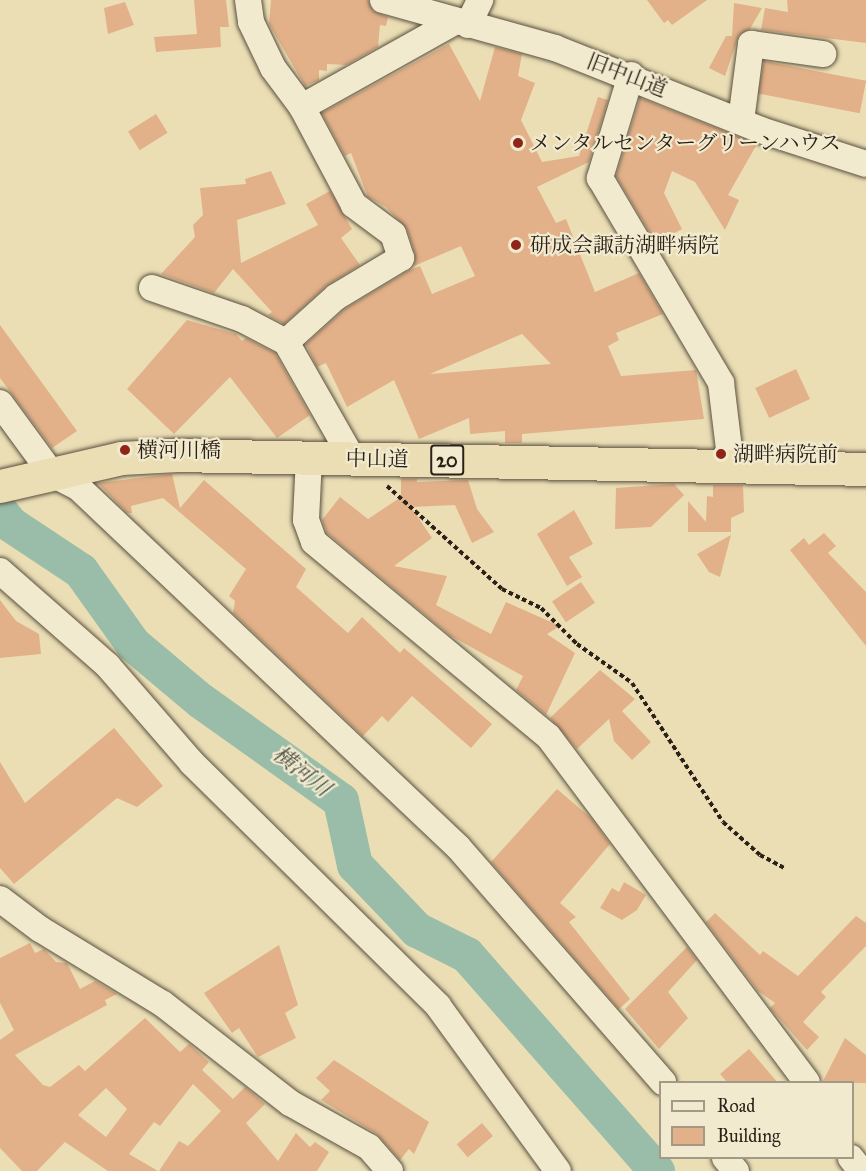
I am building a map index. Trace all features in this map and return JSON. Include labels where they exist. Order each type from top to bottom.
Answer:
[{"type":"highway","name":"中山道","points":[[27,480],[121,458],[309,458],[866,469]]},
{"type":"street","points":[[248,0],[251,22],[273,68],[302,107],[354,205],[393,234],[401,258],[336,297],[286,342]]},
{"type":"street","name":"旧中山道","points":[[383,0],[555,48],[631,75],[741,122],[866,165]]},
{"type":"street","points":[[302,107],[462,23],[480,0]]},
{"type":"street","points":[[741,122],[752,44],[823,54]]},
{"type":"street","points":[[631,75],[600,178],[721,383],[731,466]]},
{"type":"street","points":[[152,288],[242,319],[286,342],[362,459]]},
{"type":"street","points":[[0,403],[27,480],[79,488],[458,847],[661,1081]]},
{"type":"street","points":[[309,458],[306,520],[314,542],[548,736],[806,1081]]},
{"type":"street","points":[[0,571],[108,666],[192,763],[438,1006],[558,1171]]},
{"type":"street","points":[[0,899],[40,929],[163,1004],[290,1103],[369,1147],[390,1171]]},
{"type":"street","points":[[726,1159],[736,1171]]},
{"type":"street","points":[[852,1159],[861,1171]]},
{"type":"path","points":[[362,459],[381,480],[502,589],[541,608],[577,644],[632,683],[723,822],[760,855],[783,868]]},
{"type":"building","points":[[194,0],[226,0],[229,27],[220,27],[221,47],[156,52],[154,37],[197,34]]},
{"type":"building","points":[[271,0],[368,0],[373,11],[388,17],[386,26],[380,25],[378,47],[346,65],[327,64],[327,71],[319,70],[319,80],[305,86],[269,24]]},
{"type":"building","points":[[647,0],[707,0],[672,25],[668,20],[664,23]]},
{"type":"building","points":[[787,0],[866,0],[866,43],[761,30],[765,8],[788,12]]},
{"type":"building","points":[[125,2],[134,25],[108,34],[104,8]]},
{"type":"building","points":[[734,3],[762,8],[750,29],[739,35],[725,76],[709,68],[726,36],[732,36]]},
{"type":"building","name":"研成会諏訪湖畔病院","points":[[449,44],[480,101],[495,47],[522,54],[518,76],[535,83],[521,120],[542,162],[579,156],[598,97],[608,100],[589,162],[537,187],[556,223],[566,219],[595,292],[639,273],[663,314],[616,333],[619,340],[608,346],[621,376],[696,370],[704,419],[522,434],[522,443],[505,443],[505,431],[470,434],[469,418],[419,439],[394,380],[347,407],[326,363],[317,367],[306,344],[345,309],[410,270],[420,266],[432,294],[475,276],[461,246],[414,266],[415,254],[407,229],[386,207],[368,197],[351,153],[345,156],[322,113]],"holes":[[[522,334],[551,364],[430,374]]]},
{"type":"building","points":[[764,61],[866,81],[860,113],[758,93]]},
{"type":"building","points":[[640,98],[757,144],[728,195],[739,200],[725,230],[695,182],[672,171],[664,193],[682,229],[656,243],[616,176]]},
{"type":"building","points":[[156,114],[168,133],[140,150],[128,131]]},
{"type":"building","points":[[271,171],[286,204],[237,220],[241,263],[318,225],[306,204],[330,191],[352,229],[341,238],[360,265],[326,286],[284,324],[268,315],[272,312],[233,269],[214,293],[161,274],[195,237],[193,225],[203,215],[200,188],[246,184],[245,179]]},
{"type":"building","points":[[187,320],[236,334],[242,341],[246,338],[275,353],[310,415],[277,438],[230,377],[174,434],[127,389]]},
{"type":"building","points":[[0,325],[77,431],[52,448],[0,378]]},
{"type":"building","points":[[796,369],[810,399],[769,418],[755,388]]},
{"type":"building","points":[[172,474],[180,508],[204,480],[306,569],[296,587],[348,633],[362,617],[400,653],[404,648],[492,724],[471,748],[412,696],[388,722],[382,716],[363,736],[233,613],[235,601],[229,596],[246,569],[163,498],[131,506],[132,513],[127,513],[98,483]]},
{"type":"building","points":[[401,479],[417,479],[417,482],[468,480],[477,509],[494,532],[472,543],[455,505],[411,507],[432,538],[394,566],[447,576],[436,605],[491,634],[506,602],[560,626],[547,634],[575,653],[546,715],[516,690],[523,676],[451,636],[327,533],[322,520],[340,497],[368,519],[401,497]]},
{"type":"building","points":[[674,484],[684,495],[651,527],[615,529],[616,488]]},
{"type":"building","points":[[713,485],[743,485],[744,512],[731,518],[731,532],[688,532],[688,501],[706,522],[707,496],[713,497]]},
{"type":"building","points":[[574,510],[593,544],[569,557],[582,577],[567,586],[537,534]]},
{"type":"building","points":[[824,533],[836,546],[828,553],[866,592],[866,646],[790,550],[804,538],[809,545]]},
{"type":"building","points":[[731,535],[720,577],[709,572],[697,554]]},
{"type":"building","points":[[581,582],[595,603],[566,622],[552,602]]},
{"type":"building","points":[[0,600],[16,621],[39,634],[41,654],[0,658]]},
{"type":"building","points":[[600,670],[635,699],[622,711],[651,742],[632,760],[614,741],[609,719],[577,749],[550,718]]},
{"type":"building","points":[[114,728],[163,786],[137,807],[117,798],[14,884],[0,868],[0,762],[25,803]]},
{"type":"building","points":[[557,789],[591,818],[610,844],[560,903],[576,917],[569,922],[630,999],[619,1009],[491,862]]},
{"type":"building","points":[[624,882],[646,895],[637,910],[622,920],[600,908],[612,888],[619,892]]},
{"type":"building","points":[[715,913],[760,955],[763,951],[798,976],[856,916],[866,923],[866,946],[821,992],[826,997],[803,1022],[819,1037],[807,1050],[770,1008],[775,1003],[758,991],[706,922]]},
{"type":"building","points":[[30,943],[35,953],[44,949],[56,962],[67,963],[80,989],[95,981],[117,994],[105,1000],[107,1005],[15,1055],[43,1085],[50,1087],[79,1065],[85,1071],[145,1018],[180,1052],[189,1044],[209,1062],[202,1070],[233,1099],[245,1087],[265,1104],[246,1123],[278,1161],[296,1133],[310,1147],[315,1142],[329,1152],[317,1171],[159,1171],[179,1141],[188,1146],[221,1111],[193,1084],[160,1126],[154,1122],[129,1154],[158,1171],[108,1171],[65,1142],[37,1171],[22,1171],[0,1148],[0,1040],[14,1030],[0,1003],[0,958]],"holes":[[[106,1088],[127,1109],[106,1137],[78,1115]]]},
{"type":"building","points":[[279,945],[298,1005],[285,1013],[296,1038],[258,1057],[239,1028],[232,1033],[204,993]]},
{"type":"building","points":[[687,947],[697,960],[668,992],[688,1018],[659,1049],[625,1009]]},
{"type":"building","points":[[845,1038],[866,1055],[866,1083],[823,1081]]},
{"type":"building","points":[[749,1049],[776,1081],[726,1081],[720,1074]]},
{"type":"building","points":[[334,1060],[429,1122],[414,1154],[409,1149],[400,1160],[377,1134],[321,1100],[330,1091],[316,1078]]},
{"type":"building","points":[[482,1123],[493,1136],[468,1157],[457,1144]]},
{"type":"waterway","name":"横河川","points":[[0,511],[10,524],[81,571],[133,644],[201,701],[341,801],[355,865],[417,930],[467,955],[657,1171]]},
{"type":"place","name":"メンタルセンターグリーンハウス","points":[[518,143]]},
{"type":"place","name":"研成会諏訪湖畔病院","points":[[516,245]]},
{"type":"place","name":"横河川橋","points":[[125,450]]},
{"type":"place","name":"湖畔病院前","points":[[721,454]]}]
